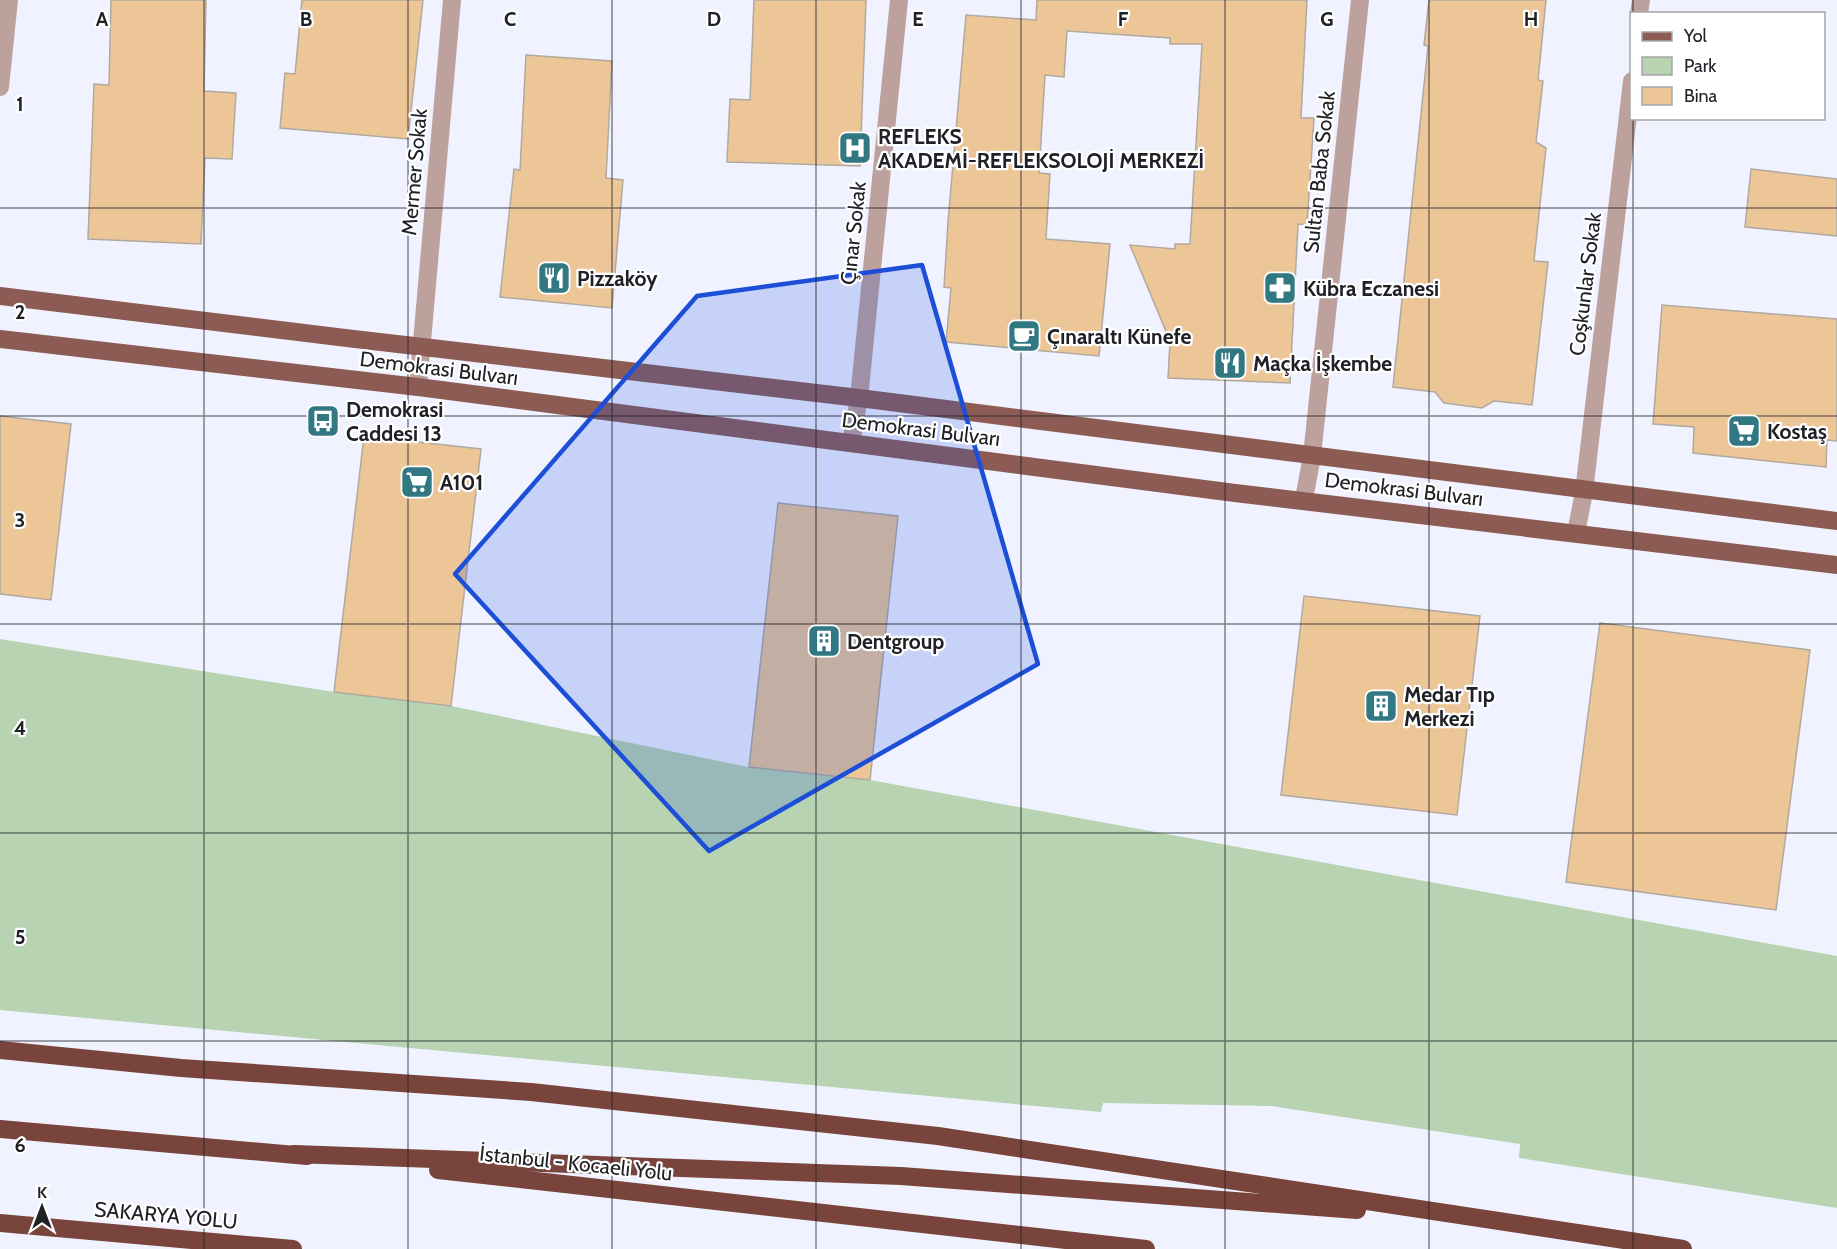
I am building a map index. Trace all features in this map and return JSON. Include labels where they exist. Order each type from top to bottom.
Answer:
[{"type":"highway","points":[[0,1050],[181,1068],[531,1092],[938,1136],[1683,1249]]},
{"type":"highway","name":"İstanbul - Kocaeli Yolu","points":[[0,1129],[294,1154],[1146,1249]]},
{"type":"highway","points":[[294,1154],[901,1176],[1502,1221]]},
{"type":"highway","name":"SAKARYA YOLU","points":[[0,1223],[293,1249]]},
{"type":"main road","name":"Demokrasi Bulvarı","points":[[0,296],[421,349],[859,398],[1584,492],[1837,521]]},
{"type":"main road","name":"Demokrasi Bulvarı","points":[[0,339],[418,387],[1235,493],[1304,499],[1837,564]]},
{"type":"street","points":[[0,87],[9,0]]},
{"type":"street","name":"Mermer Sokak","points":[[418,387],[452,0]]},
{"type":"street","name":"Çınar Sokak","points":[[851,443],[859,398],[899,0]]},
{"type":"street","name":"Sultan Baba Sokak","points":[[1304,499],[1312,456],[1360,0]]},
{"type":"street","name":"Coşkunlar Sokak","points":[[1575,533],[1584,492],[1630,98]]},
{"type":"highlighted area","points":[[922,265],[1038,664],[709,851],[455,574],[697,296]]},
{"type":"green space","points":[[0,639],[334,692],[451,706],[748,767],[870,780],[1837,956],[1837,1208],[1519,1158],[1520,1144],[1271,1106],[1103,1103],[1101,1112],[0,1010]]},
{"type":"building","points":[[111,0],[206,0],[204,91],[236,93],[232,159],[205,158],[201,244],[88,239],[94,84],[109,85]]},
{"type":"building","points":[[302,0],[423,0],[408,139],[280,128],[285,73],[295,74]]},
{"type":"building","points":[[754,0],[866,0],[860,166],[727,162],[730,99],[750,100]]},
{"type":"building","points":[[1037,0],[1307,0],[1301,118],[1314,118],[1307,225],[1298,224],[1290,383],[1168,378],[1170,341],[1130,245],[1175,249],[1175,244],[1190,244],[1202,44],[1170,44],[1170,38],[1067,31],[1064,77],[1045,75],[1039,173],[1050,174],[1046,239],[1110,244],[1099,356],[946,342],[951,288],[944,287],[966,15],[1036,20]]},
{"type":"building","points":[[1429,0],[1546,0],[1538,80],[1543,81],[1536,142],[1546,148],[1534,261],[1548,262],[1532,405],[1494,401],[1482,408],[1444,403],[1435,392],[1393,387],[1428,46],[1424,45]]},
{"type":"building","points":[[526,55],[612,61],[606,178],[623,180],[612,308],[500,297],[514,169],[520,170]]},
{"type":"building","points":[[1751,169],[1837,179],[1837,236],[1745,227]]},
{"type":"building","points":[[1662,305],[1837,319],[1837,441],[1827,440],[1826,467],[1693,453],[1694,427],[1653,424]]},
{"type":"building","points":[[0,416],[71,424],[51,600],[0,594]]},
{"type":"building","points":[[364,436],[481,449],[451,706],[334,692]]},
{"type":"building","name":"Dentgroup","points":[[778,503],[898,516],[870,780],[749,767]]},
{"type":"building","name":"Medar Tıp Merkezi","points":[[1304,596],[1480,616],[1457,815],[1281,795]]},
{"type":"building","points":[[1600,623],[1810,650],[1776,910],[1566,882]]},
{"type":"place","name":"REFLEKS AKADEMİ-REFLEKSOLOJİ MERKEZİ","points":[[855,148]]},
{"type":"place","name":"Pizzaköy","points":[[554,278]]},
{"type":"place","name":"Kübra Eczanesi","points":[[1280,288]]},
{"type":"place","name":"Çınaraltı Künefe","points":[[1024,336]]},
{"type":"place","name":"Maçka İşkembe","points":[[1230,363]]},
{"type":"place","name":"Demokrasi Caddesi 13","points":[[323,421]]},
{"type":"place","name":"Kostaş","points":[[1744,431]]},
{"type":"place","name":"A101","points":[[417,482]]},
{"type":"place","name":"Dentgroup","points":[[824,641]]},
{"type":"place","name":"Medar Tıp Merkezi","points":[[1381,706]]}]
